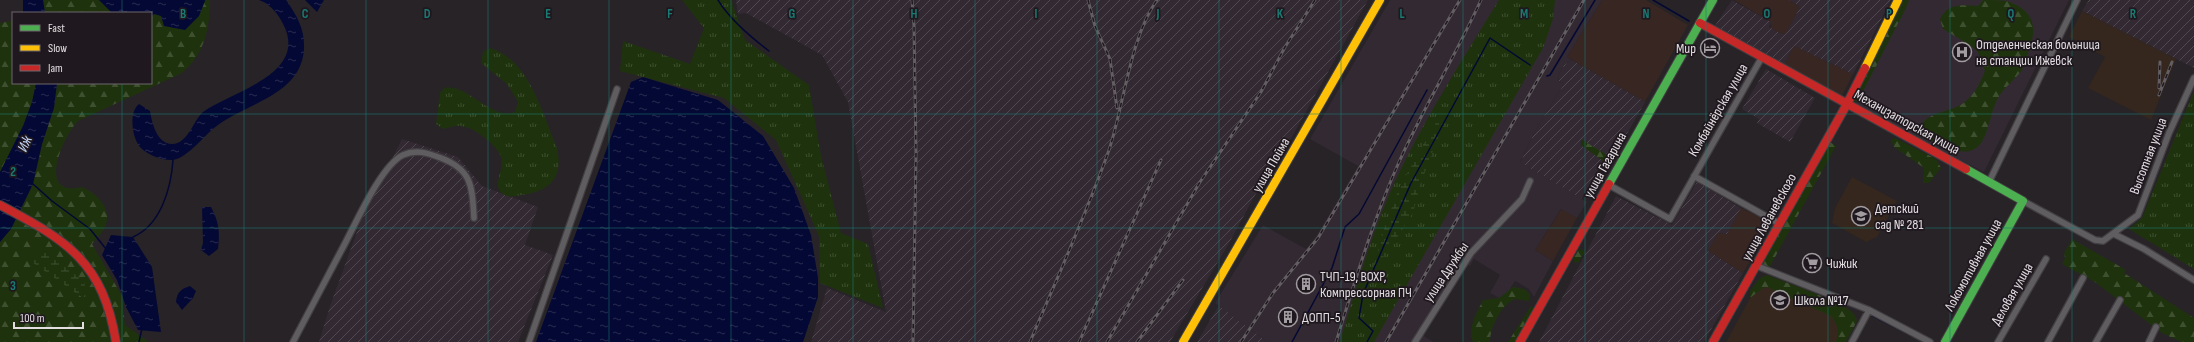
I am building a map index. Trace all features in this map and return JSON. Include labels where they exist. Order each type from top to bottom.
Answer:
[{"type":"main road","name":"улица Пойма","points":[[1183,342],[1380,0]]},
{"type":"main road","name":"улица Гагарина","points":[[1520,342],[1713,0]]},
{"type":"main road","name":"улица Леваневского","points":[[1713,342],[1847,104],[1898,0]]},
{"type":"main road","name":"Механизаторская улица","points":[[1700,23],[2023,201]]},
{"type":"main road","name":"Локомотивная улица","points":[[1945,342],[2023,201]]},
{"type":"main road","points":[[0,205],[28,220],[71,248],[95,276],[110,307],[116,342]]},
{"type":"street","points":[[1989,182],[2077,0]]},
{"type":"street","name":"Комбайнёрская улица","points":[[1609,185],[1670,219],[1762,57]]},
{"type":"street","name":"Высотная улица","points":[[2103,241],[2138,214],[2169,133],[2194,78]]},
{"type":"street","points":[[529,342],[617,89]]},
{"type":"street","points":[[293,342],[367,201],[392,164],[402,155],[416,151],[431,154],[448,160],[460,168],[471,184],[474,218]]},
{"type":"street","name":"Комбайнёрская улица","points":[[1694,176],[1780,224]]},
{"type":"street","name":"улица Дружбы","points":[[1415,342],[1470,253],[1522,199],[1530,181]]},
{"type":"street","name":"Механизаторская улица","points":[[2023,201],[2089,238],[2103,241]]},
{"type":"street","points":[[2114,234],[2144,248],[2194,280]]},
{"type":"street","name":"Деловая улица","points":[[1998,342],[2046,259]]},
{"type":"street","points":[[1757,266],[1869,310],[1930,342]]},
{"type":"street","points":[[2048,342],[2083,278]]},
{"type":"street","points":[[2096,342],[2120,300]]},
{"type":"street","points":[[1852,342],[1869,310]]},
{"type":"street","points":[[2149,342],[2156,328]]},
{"type":"shaded area","points":[[736,0],[1368,0],[1293,135],[1265,177],[1228,245],[1170,342],[811,342],[827,288],[886,312],[848,102],[822,55],[746,13],[738,14]]},
{"type":"shaded area","points":[[1390,0],[1602,0],[1567,57],[1572,60],[1564,65],[1558,76],[1559,81],[1564,84],[1536,129],[1520,162],[1587,202],[1577,218],[1561,209],[1535,250],[1553,261],[1534,297],[1529,289],[1515,281],[1503,300],[1490,293],[1500,275],[1474,259],[1470,266],[1466,264],[1424,334],[1425,337],[1434,342],[1268,342],[1215,303],[1263,225],[1306,249],[1317,235],[1358,166],[1310,139]]},
{"type":"shaded area","points":[[1602,0],[1646,0],[1688,25],[1645,102],[1567,57]]},
{"type":"shaded area","points":[[1732,0],[1771,22],[1769,27],[1782,34],[1786,33],[1798,11],[1799,6],[1789,0],[1891,0],[1853,74],[1794,46],[1784,65],[1714,27]]},
{"type":"shaded area","points":[[1734,0],[1789,0],[1799,6],[1798,11],[1786,33],[1782,34],[1771,28],[1771,22]]},
{"type":"shaded area","name":"Отделенческая больница на станции Ижевск","points":[[1907,0],[2069,0],[1984,172],[1855,105]]},
{"type":"shaded area","points":[[2089,0],[2194,0],[2194,68],[2082,11]]},
{"type":"shaded area","points":[[2082,11],[2176,59],[2151,120],[2088,88],[2105,57],[2069,37]]},
{"type":"shaded area","points":[[1794,46],[1853,74],[1842,96],[1784,65]]},
{"type":"shaded area","points":[[1572,60],[1645,102],[1611,162],[1604,159],[1581,199],[1520,163],[1536,129],[1564,84],[1559,81],[1558,76],[1564,65]]},
{"type":"shaded area","points":[[1766,69],[1815,98],[1790,142],[1757,123],[1759,119],[1742,109]]},
{"type":"shaded area","points":[[402,139],[458,157],[482,186],[538,207],[525,245],[553,255],[518,342],[319,342],[330,306],[361,221]]},
{"type":"shaded area","name":"Детский сад № 281","points":[[1852,177],[1897,201],[1877,237],[1866,242],[1832,223],[1835,208]]},
{"type":"shaded area","points":[[1697,182],[1741,208],[1727,234],[1718,233],[1708,251],[1743,273],[1704,342],[1539,342],[1616,196],[1672,225]]},
{"type":"shaded area","points":[[1562,208],[1577,218],[1553,261],[1535,250]]},
{"type":"shaded area","points":[[1741,208],[1766,220],[1770,228],[1743,273],[1708,251],[1718,233],[1727,234]]},
{"type":"shaded area","name":"Школа №17","points":[[1760,280],[1857,319],[1842,342],[1726,342]]},
{"type":"shaded area","points":[[1219,305],[1268,342],[1197,342]]},
{"type":"green space","points":[[43,0],[210,0],[209,21],[204,41],[195,59],[188,67],[180,74],[78,121],[65,140],[57,164],[56,175],[60,184],[68,188],[82,187],[88,190],[99,198],[106,209],[107,222],[103,231],[92,244],[122,296],[125,325],[149,342],[0,342],[0,242],[11,229],[33,184],[42,144],[54,108],[57,84],[152,84],[152,12],[45,12]]},
{"type":"green space","points":[[682,0],[731,0],[745,40],[809,85],[821,156],[841,233],[868,244],[883,308],[820,283],[819,236],[776,140],[724,98],[620,71],[623,41],[690,64],[704,28]]},
{"type":"green space","points":[[1499,0],[1555,0],[1553,19],[1543,48],[1374,342],[1340,342],[1373,235],[1399,173],[1434,107]]},
{"type":"green space","points":[[1903,0],[1909,0],[1905,10],[1858,101],[1854,102],[1852,101]]},
{"type":"green space","points":[[1983,0],[2007,1],[2024,10],[2032,21],[2033,35],[2023,68],[2003,90],[1998,98],[1984,138],[1979,146],[1972,150],[1962,151],[1949,148],[1932,141],[1920,128],[1923,122],[1928,118],[1962,104],[1973,94],[1980,82],[1985,71],[1978,52],[1970,45],[1943,29],[1940,19],[1947,10],[1951,8],[1961,5],[1978,6]]},
{"type":"green space","points":[[12,19],[12,84],[36,84],[27,118],[0,172],[0,23],[11,21]]},
{"type":"green space","points":[[490,48],[504,54],[525,76],[540,105],[557,148],[559,159],[556,175],[547,187],[539,191],[514,196],[503,194],[498,187],[502,162],[499,152],[495,147],[484,137],[466,127],[456,126],[443,129],[436,124],[440,93],[444,88],[453,88],[462,91],[497,111],[506,113],[515,112],[518,102],[507,84],[481,63],[483,52]]},
{"type":"green space","points":[[2194,91],[2194,269],[2129,229],[2142,218]]},
{"type":"green space","points":[[1441,114],[1439,135],[1420,185],[1413,213],[1390,248],[1373,268],[1386,223],[1400,186]]},
{"type":"green space","points":[[1895,138],[1936,159],[1941,168],[1929,183],[1923,183],[1924,168],[1894,147],[1891,140]]},
{"type":"green space","points":[[1581,139],[1607,155],[1609,159],[1603,161],[1581,145]]},
{"type":"green space","points":[[1830,142],[1836,146],[1769,268],[1760,264]]},
{"type":"green space","points":[[2072,239],[2126,270],[2124,273],[2194,318],[2194,342],[2181,342],[2162,333],[2095,282],[2062,264],[2065,258],[2064,253]]},
{"type":"green space","points":[[1579,249],[1585,251],[1578,263],[1574,262],[1574,257]]},
{"type":"green space","points":[[37,251],[50,253],[54,259],[84,281],[86,295],[83,298],[32,262],[31,257]]},
{"type":"green space","points":[[1767,275],[1838,303],[1853,313],[1857,321],[1846,342],[1835,342],[1838,335],[1838,329],[1831,316],[1767,287],[1763,288],[1750,298],[1750,291],[1760,278]]},
{"type":"green space","points":[[1513,287],[1524,289],[1530,294],[1529,301],[1515,299],[1510,302],[1501,311],[1494,323],[1490,336],[1490,342],[1473,342],[1471,337],[1472,326],[1483,300],[1499,298]]},
{"type":"green space","points":[[1531,306],[1534,309],[1515,342],[1508,342]]},
{"type":"water","points":[[23,0],[43,0],[45,12],[23,12]]},
{"type":"water","points":[[99,0],[205,0],[199,16],[185,30],[164,26],[161,16],[154,14],[152,16],[152,12],[111,12]]},
{"type":"water","points":[[259,0],[286,0],[300,24],[304,50],[300,65],[293,77],[271,96],[230,117],[218,125],[191,150],[179,158],[165,160],[142,149],[136,140],[132,120],[133,113],[139,104],[150,111],[156,132],[163,141],[172,144],[178,143],[186,136],[203,112],[262,80],[275,70],[285,58],[288,44],[285,28],[275,11]]},
{"type":"water","points":[[305,0],[324,0],[317,12]]},
{"type":"water","points":[[643,77],[718,100],[763,136],[794,188],[811,235],[818,278],[818,297],[803,342],[536,342],[631,82]]},
{"type":"water","name":"Иж","points":[[36,84],[57,84],[54,108],[42,144],[33,184],[11,229],[0,242],[0,172],[23,126],[32,102]]},
{"type":"water","points":[[202,207],[211,207],[218,227],[218,249],[209,256],[201,250],[203,243]]},
{"type":"water","points":[[111,235],[133,237],[152,267],[161,332],[138,330],[126,307],[117,280],[102,255]]},
{"type":"water","points":[[190,286],[196,291],[193,298],[182,310],[176,302],[178,293],[184,288]]},
{"type":"waterway","points":[[718,0],[734,21],[769,51]]},
{"type":"waterway","points":[[1547,76],[1550,75],[1595,0]]},
{"type":"waterway","points":[[1653,0],[1689,21]]},
{"type":"waterway","points":[[1367,342],[1373,331],[1359,318],[1363,294],[1411,183],[1490,38],[1530,65]]},
{"type":"waterway","points":[[1292,342],[1332,268],[1345,227],[1359,214],[1427,90]]},
{"type":"waterway","points":[[133,237],[151,224],[163,204],[170,182],[173,160]]},
{"type":"waterway","points":[[33,184],[52,201],[90,229],[106,249]]},
{"type":"waterway","points":[[1770,274],[1866,312]]},
{"type":"waterway","points":[[1869,314],[1912,336]]},
{"type":"waterway","points":[[139,342],[142,328]]},
{"type":"railway","points":[[912,0],[914,26],[916,154],[913,342]]},
{"type":"railway","points":[[1088,0],[1095,26],[1110,59],[1117,108]]},
{"type":"railway","points":[[1030,342],[1081,222],[1109,150],[1128,72],[1140,33],[1157,0]]},
{"type":"railway","points":[[1107,342],[1200,182],[1261,92],[1285,47],[1315,0]]},
{"type":"railway","points":[[1241,342],[1273,293],[1318,238],[1460,0]]},
{"type":"railway","points":[[1336,342],[1365,251],[1399,162],[1481,0]]},
{"type":"railway","points":[[1386,342],[1584,0]]},
{"type":"railway","points":[[2159,88],[2160,62]]},
{"type":"railway","points":[[2159,95],[2172,62]]},
{"type":"railway","points":[[1079,342],[1161,160]]},
{"type":"railway","points":[[1137,342],[1183,280]]},
{"type":"traffic: fast","points":[[1609,184],[1713,0]]},
{"type":"traffic: fast","points":[[1945,342],[2023,201],[1966,169]]},
{"type":"traffic: slow","points":[[1183,342],[1380,0]]},
{"type":"traffic: slow","points":[[1865,68],[1898,0]]},
{"type":"traffic: jam","points":[[1700,23],[1966,169]]},
{"type":"traffic: jam","points":[[1713,342],[1847,104],[1865,68]]},
{"type":"traffic: jam","points":[[1520,342],[1609,184]]},
{"type":"traffic: jam","points":[[0,205],[45,230],[79,257],[92,273],[102,292],[110,315],[116,342]]},
{"type":"place","name":"Мир","points":[[1710,48]]},
{"type":"place","name":"Отделенческая больница на станции Ижевск","points":[[1962,52]]},
{"type":"place","name":"Детский сад № 281","points":[[1861,216]]},
{"type":"place","name":"Чижик","points":[[1812,263]]},
{"type":"place","name":"ТЧП-19, ВОХР, Компрессорная ПЧ","points":[[1306,284]]},
{"type":"place","name":"Школа №17","points":[[1780,300]]},
{"type":"place","name":"ДОПП-5","points":[[1288,317]]}]
